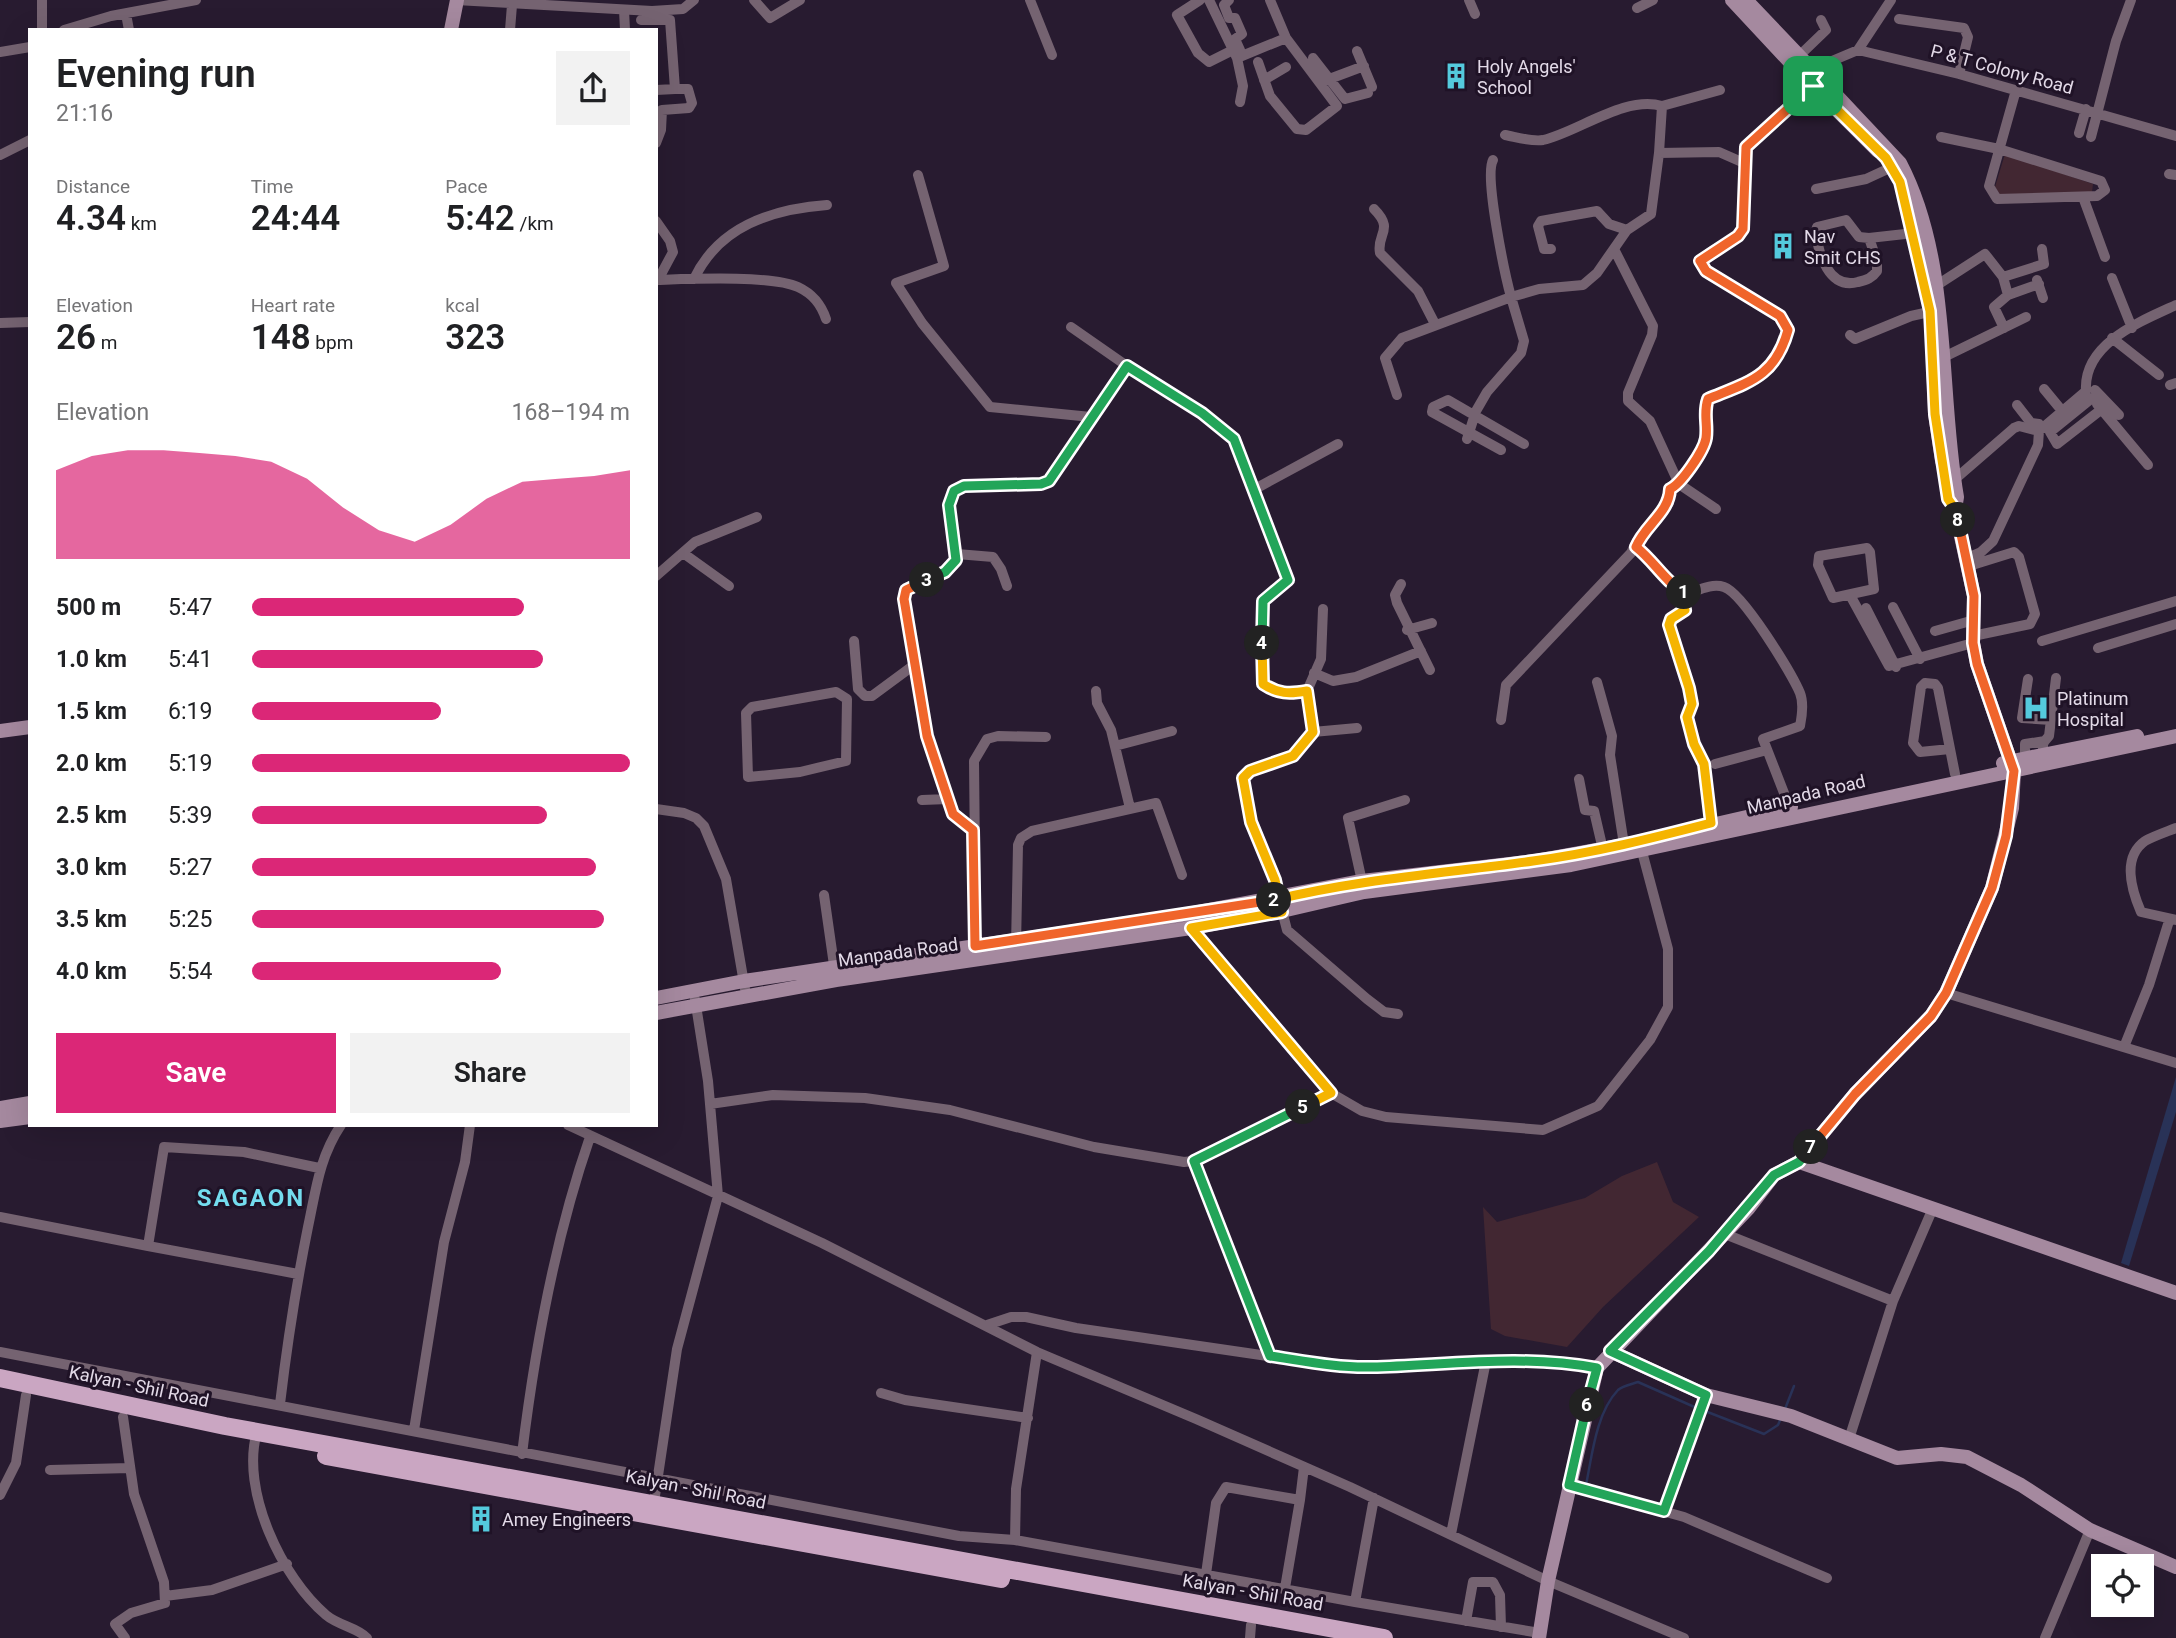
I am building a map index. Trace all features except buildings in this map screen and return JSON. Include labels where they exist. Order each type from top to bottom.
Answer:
[{"type":"main road","name":"Kalyan - Shil Road","points":[[0,1378],[255,1438]]},
{"type":"main road","name":"Kalyan - Shil Road","points":[[0,1390],[123,1417],[255,1438],[1384,1638]]},
{"type":"main road","name":"Kalyan - Shil Road","points":[[653,1509],[1251,1632],[1321,1638]]},
{"type":"street","points":[[42,0],[42,28]]},
{"type":"street","points":[[72,28],[196,0]]},
{"type":"street","points":[[451,28],[457,0],[624,10],[641,20],[668,18],[671,22],[675,89]]},
{"type":"street","points":[[641,20],[683,9],[694,0]]},
{"type":"street","points":[[754,0],[770,18],[800,0]]},
{"type":"street","points":[[1030,0],[1052,55]]},
{"type":"street","points":[[1200,0],[1177,15],[1198,53],[1209,62],[1285,36]]},
{"type":"street","points":[[1209,0],[1235,54],[1243,86],[1240,102]]},
{"type":"street","points":[[1228,0],[1224,5],[1229,18],[1235,18],[1242,35],[1235,39],[1241,51],[1285,36]]},
{"type":"street","points":[[1270,0],[1285,36],[1325,81],[1346,99],[1370,90],[1357,51]]},
{"type":"street","points":[[1469,0],[1475,14]]},
{"type":"street","points":[[1637,8],[1653,0]]},
{"type":"street","points":[[1732,0],[1810,71],[1900,163],[1915,199],[1935,310],[1957,497],[1955,509]]},
{"type":"street","points":[[1746,0],[1892,167],[1900,182],[1931,288]]},
{"type":"street","points":[[1810,71],[1858,50],[1891,0]]},
{"type":"street","points":[[2079,133],[2091,111],[2132,0]]},
{"type":"street","points":[[510,28],[512,5]]},
{"type":"street","points":[[624,10],[625,28]]},
{"type":"street","points":[[125,14],[128,28]]},
{"type":"street","points":[[1899,19],[1964,28],[1968,37],[1959,74]]},
{"type":"street","points":[[1501,720],[1506,685],[1636,547],[1639,537],[1670,503],[1670,489],[1679,484],[1706,441],[1704,410],[1708,399],[1763,375],[1783,349],[1788,330],[1780,316],[1735,290],[1700,264],[1706,256],[1738,236],[1743,229],[1746,147],[1810,71],[1826,30],[1821,20]]},
{"type":"street","points":[[0,52],[28,47]]},
{"type":"street","name":"P & T Colony Road","points":[[1858,50],[1959,74],[2176,136]]},
{"type":"street","points":[[1258,62],[1270,96],[1300,131],[1306,130],[1337,105],[1313,58]]},
{"type":"street","points":[[1325,81],[1364,66]]},
{"type":"street","points":[[1264,80],[1286,67]]},
{"type":"street","points":[[658,90],[688,89],[692,105],[662,110],[658,138]]},
{"type":"street","points":[[1505,135],[1541,141],[1632,107],[1652,103],[1662,106],[1720,90]]},
{"type":"street","points":[[1941,137],[1999,149],[2101,181],[2105,190],[2097,196],[1997,199],[1989,186],[1999,149],[2016,90]]},
{"type":"street","points":[[1396,395],[1385,358],[1402,338],[1539,289],[1583,285],[1597,273],[1627,230],[1651,214],[1662,106]]},
{"type":"street","points":[[2091,111],[2091,137]]},
{"type":"street","points":[[0,155],[28,141]]},
{"type":"street","points":[[1659,153],[1719,152],[1744,163]]},
{"type":"street","points":[[1468,436],[1474,415],[1486,392],[1521,353],[1524,341],[1502,260],[1490,175],[1493,160]]},
{"type":"street","points":[[1816,189],[1866,179],[1892,167]]},
{"type":"street","points":[[918,175],[944,266],[896,284],[922,323],[990,407],[1091,417]]},
{"type":"street","points":[[2083,197],[2105,257]]},
{"type":"street","points":[[694,279],[705,257],[718,242],[736,230],[789,209],[827,205]]},
{"type":"street","points":[[1374,209],[1381,216],[1385,231],[1380,253],[1418,291],[1435,324]]},
{"type":"street","points":[[1551,249],[1544,249],[1538,226],[1541,221],[1597,211],[1609,224],[1627,230]]},
{"type":"street","points":[[1868,238],[1877,261],[1877,271],[1870,279],[1848,285],[1837,281],[1827,269],[1816,230],[1846,219],[1859,237],[1914,233]]},
{"type":"street","points":[[658,224],[670,241],[673,252],[658,278]]},
{"type":"street","points":[[1614,249],[1653,326],[1628,401],[1650,421],[1679,484],[1716,509]]},
{"type":"street","points":[[2003,277],[2046,262],[2042,249]]},
{"type":"street","points":[[1931,288],[1982,254],[1988,256],[2003,277],[2008,295]]},
{"type":"street","points":[[2033,268],[2043,298]]},
{"type":"street","points":[[2112,278],[2132,328]]},
{"type":"street","points":[[658,280],[694,279],[798,287],[816,298],[826,319]]},
{"type":"street","points":[[2004,328],[1994,307],[2008,295],[2039,284]]},
{"type":"street","points":[[2148,465],[2095,401],[2088,370],[2112,338],[2173,306],[2176,319]]},
{"type":"street","points":[[1850,335],[1856,339],[1935,310]]},
{"type":"street","points":[[1939,357],[2026,317]]},
{"type":"street","points":[[0,322],[28,322]]},
{"type":"street","points":[[1071,327],[1224,428],[1234,439],[1288,580],[1263,601],[1263,684],[1275,692],[1290,694],[1307,691]]},
{"type":"street","points":[[2112,338],[2159,375]]},
{"type":"street","points":[[0,1352],[960,1536],[1015,1540],[1539,1636],[1548,1581],[1597,1368],[1610,1351],[1725,1234],[1774,1175],[1799,1162],[1855,1094],[1931,1016],[1946,993],[1992,888],[2012,808],[2018,764],[1984,691],[1973,639],[1974,621],[1968,562],[1955,509],[1948,499],[1939,446],[1939,357]]},
{"type":"street","points":[[973,830],[953,814],[927,736],[904,599],[906,590],[945,572],[953,565],[957,554],[949,505],[954,491],[964,486],[1041,484],[1049,481],[1127,366]]},
{"type":"street","points":[[2044,389],[2061,409]]},
{"type":"street","points":[[1501,450],[1468,436],[1432,410],[1438,403],[1448,400],[1524,444]]},
{"type":"street","points":[[2017,405],[2031,423],[2037,425],[2061,409],[2095,401],[2119,415]]},
{"type":"street","points":[[1968,562],[1993,541],[2038,445],[2039,431],[2061,409]]},
{"type":"street","points":[[1954,480],[2014,428],[2025,427],[2039,431]]},
{"type":"street","points":[[1255,489],[1338,444]]},
{"type":"street","points":[[658,574],[695,542],[757,517]]},
{"type":"street","points":[[1636,547],[1654,562],[1667,580],[1687,594]]},
{"type":"street","points":[[1867,548],[1875,587],[1850,595],[1831,596],[1818,559],[1822,555],[1867,548]]},
{"type":"street","points":[[1850,595],[1884,662],[1896,667],[1973,639],[2030,624],[2035,614],[2019,557],[2014,552],[1968,562]]},
{"type":"street","points":[[683,553],[729,586]]},
{"type":"street","points":[[957,554],[993,558],[1002,569],[1007,586]]},
{"type":"street","points":[[1401,584],[1395,594],[1396,603],[1407,630],[1422,651],[1430,670]]},
{"type":"street","points":[[1712,828],[1704,764],[1694,744],[1687,717],[1692,704],[1689,688],[1669,625],[1671,619],[1685,610],[1682,596],[1709,586],[1724,587],[1734,593],[1754,617],[1800,694],[1800,726],[1765,737],[1763,742],[1788,813]]},
{"type":"street","points":[[2042,641],[2176,601]]},
{"type":"street","points":[[1893,607],[1920,659]]},
{"type":"street","points":[[1866,608],[1896,667]]},
{"type":"street","points":[[1313,732],[1307,691],[1321,659],[1323,609]]},
{"type":"street","points":[[1935,631],[1974,621]]},
{"type":"street","points":[[1407,630],[1432,623]]},
{"type":"street","points":[[2098,648],[2176,624]]},
{"type":"street","points":[[854,641],[858,689],[868,697],[914,665]]},
{"type":"street","points":[[1314,673],[1333,681],[1356,677],[1422,651]]},
{"type":"street","points":[[2044,747],[2049,736],[2056,678]]},
{"type":"street","points":[[2028,679],[2022,718],[2051,720]]},
{"type":"street","points":[[1597,682],[1612,736],[1610,755],[1625,850]]},
{"type":"street","points":[[1950,749],[1920,752],[1913,743],[1921,687],[1925,683],[1935,684],[1938,688],[1955,774]]},
{"type":"street","points":[[1096,691],[1097,703],[1115,746],[1130,808]]},
{"type":"street","points":[[836,692],[847,699],[849,710],[846,761],[800,772],[748,776],[746,713],[752,707],[836,692]]},
{"type":"street","points":[[0,731],[28,727]]},
{"type":"street","name":"Manpada Road","points":[[1936,782],[1955,774],[2018,764],[2044,747],[2089,750],[2176,727]]},
{"type":"street","points":[[1357,728],[1313,732],[1293,756],[1250,771],[1243,778],[1251,822],[1291,935],[1384,1012],[1398,1014]]},
{"type":"street","points":[[1115,746],[1172,731]]},
{"type":"street","points":[[976,953],[974,761],[987,739],[998,736],[1045,737]]},
{"type":"street","name":"Manpada Road","points":[[658,998],[744,981],[835,973],[1190,921],[1281,905],[1363,886],[1536,866],[1625,850],[1712,828],[2018,764],[2176,736]]},
{"type":"street","points":[[1716,764],[1767,750]]},
{"type":"street","points":[[1578,779],[1585,810],[1594,811],[1604,854]]},
{"type":"street","points":[[922,800],[948,799]]},
{"type":"street","points":[[1363,886],[1348,818],[1405,800]]},
{"type":"street","points":[[1016,948],[1021,838],[1032,831],[1130,808],[1159,805],[1182,874]]},
{"type":"street","points":[[658,809],[684,813],[696,818],[704,826],[726,879],[746,996]]},
{"type":"street","points":[[2124,1046],[2173,920],[2141,912],[2130,886],[2132,857],[2144,842],[2176,828]]},
{"type":"street","points":[[1190,921],[1331,1093],[1363,1111],[1386,1117],[1543,1130],[1598,1106],[1650,1040],[1668,1007],[1668,948],[1641,846]]},
{"type":"street","points":[[824,895],[835,973]]},
{"type":"street","name":"Manpada Road","points":[[658,1013],[746,996],[835,973]]},
{"type":"street","points":[[653,1509],[677,1349],[718,1196],[710,1104],[693,990]]},
{"type":"street","points":[[1946,993],[2174,1062]]},
{"type":"street","points":[[710,1104],[773,1096],[865,1098],[950,1110],[1094,1147],[1194,1161],[1331,1093]]},
{"type":"street","points":[[0,1108],[28,1102]]},
{"type":"street","points":[[0,1121],[28,1117]]},
{"type":"street","points":[[280,1404],[298,1274],[319,1168],[328,1144],[340,1127]]},
{"type":"street","points":[[414,1430],[444,1242],[465,1162],[470,1127]]},
{"type":"street","points":[[572,1127],[987,1325],[1037,1352],[1304,1466],[1548,1581],[1684,1638]]},
{"type":"street","points":[[522,1454],[547,1303],[571,1192],[590,1137]]},
{"type":"street","points":[[148,1246],[164,1147],[244,1152],[319,1168]]},
{"type":"street","points":[[1194,1161],[1270,1356]]},
{"type":"street","points":[[1799,1162],[2176,1293]]},
{"type":"street","points":[[1849,1439],[1893,1301],[1933,1208]]},
{"type":"street","points":[[0,1217],[298,1274]]},
{"type":"street","points":[[1725,1234],[1893,1301]]},
{"type":"street","points":[[987,1325],[1011,1317],[1026,1317],[1076,1328],[1270,1356],[1370,1367],[1556,1360],[1597,1368]]},
{"type":"street","points":[[1610,1351],[1706,1395],[1783,1413],[1897,1458],[1941,1454],[1967,1457],[2021,1485],[2090,1530],[2176,1567]]},
{"type":"street","points":[[1015,1540],[1016,1489],[1037,1352]]},
{"type":"street","points":[[1451,1534],[1486,1361]]},
{"type":"street","points":[[881,1393],[1028,1418]]},
{"type":"street","points":[[0,1495],[16,1463],[26,1395]]},
{"type":"street","points":[[1664,1511],[1706,1395]]},
{"type":"street","points":[[123,1417],[134,1494],[164,1582],[165,1596],[165,1603],[131,1613],[115,1624],[125,1638]]},
{"type":"street","points":[[255,1438],[256,1494],[261,1515],[287,1564],[325,1614],[346,1629],[361,1631],[367,1638]]},
{"type":"street","points":[[1285,1588],[1304,1466]]},
{"type":"street","points":[[50,1470],[130,1468]]},
{"type":"street","points":[[1569,1485],[1684,1517],[1827,1578]]},
{"type":"street","points":[[1206,1574],[1216,1503],[1226,1488],[1300,1500]]},
{"type":"street","points":[[1355,1602],[1374,1499]]},
{"type":"street","points":[[2045,1638],[2090,1530]]},
{"type":"street","points":[[165,1596],[212,1590],[287,1564]]},
{"type":"street","points":[[1466,1621],[1473,1582],[1493,1582],[1500,1595],[1501,1627]]},
{"type":"shaded area","points":[[2005,154],[2093,184],[2092,192],[2000,195],[1995,187]]},
{"type":"shaded area","points":[[1657,1162],[1673,1202],[1699,1217],[1603,1307],[1567,1347],[1505,1336],[1491,1329],[1483,1207],[1497,1222],[1585,1198],[1622,1176]]},
{"type":"water","points":[[2176,1077],[2176,1112],[2129,1266],[2121,1263]]},
{"type":"waterway","points":[[1586,1485],[1600,1423],[1611,1399],[1620,1389],[1638,1382],[1699,1409]]},
{"type":"waterway","points":[[1785,1409],[1794,1386]]},
{"type":"waterway","points":[[1705,1411],[1764,1434],[1778,1425],[1781,1418]]},
{"type":"place","name":"Holy Angels' School","points":[[1456,76]]},
{"type":"place","name":"Nav Smit CHS","points":[[1783,246]]},
{"type":"place","name":"Platinum Hospital","points":[[2036,708]]},
{"type":"place","name":"Amey Engineers","points":[[481,1519]]},
{"type":"district","name":"SAGAON","points":[[251,1198]]},
{"type":"route","points":[[1813,86],[1746,147],[1743,229],[1738,236],[1700,261],[1706,271],[1785,320],[1788,330],[1783,349],[1763,375],[1708,399],[1704,410],[1706,441],[1679,484],[1670,489],[1670,503],[1639,537],[1636,547],[1654,562],[1667,580],[1687,594],[1681,599],[1685,610],[1671,619],[1669,625],[1689,688],[1692,704],[1687,717],[1694,744],[1704,764],[1711,823],[1624,845],[1536,861],[1362,881],[1334,886],[1280,898],[1275,899],[1188,914],[975,946],[973,830],[953,814],[927,736],[904,599],[906,590],[945,572],[956,560],[949,505],[954,491],[964,486],[1041,484],[1049,481],[1127,366],[1224,428],[1234,439],[1248,467],[1288,580],[1263,601],[1263,684],[1275,692],[1290,694],[1307,691],[1313,732],[1293,756],[1250,771],[1243,778],[1251,822],[1275,880],[1280,898],[1282,912],[1191,928],[1331,1093],[1194,1161],[1270,1356],[1329,1365],[1370,1367],[1556,1360],[1597,1368],[1569,1485],[1664,1511],[1706,1395],[1610,1351],[1709,1251],[1748,1209],[1774,1175],[1799,1162],[1855,1094],[1931,1016],[1946,993],[1992,888],[2012,808],[2014,771],[1984,691],[1973,643],[1974,596],[1955,509],[1948,499],[1935,414],[1930,311],[1905,196],[1886,158],[1813,86]]}]
